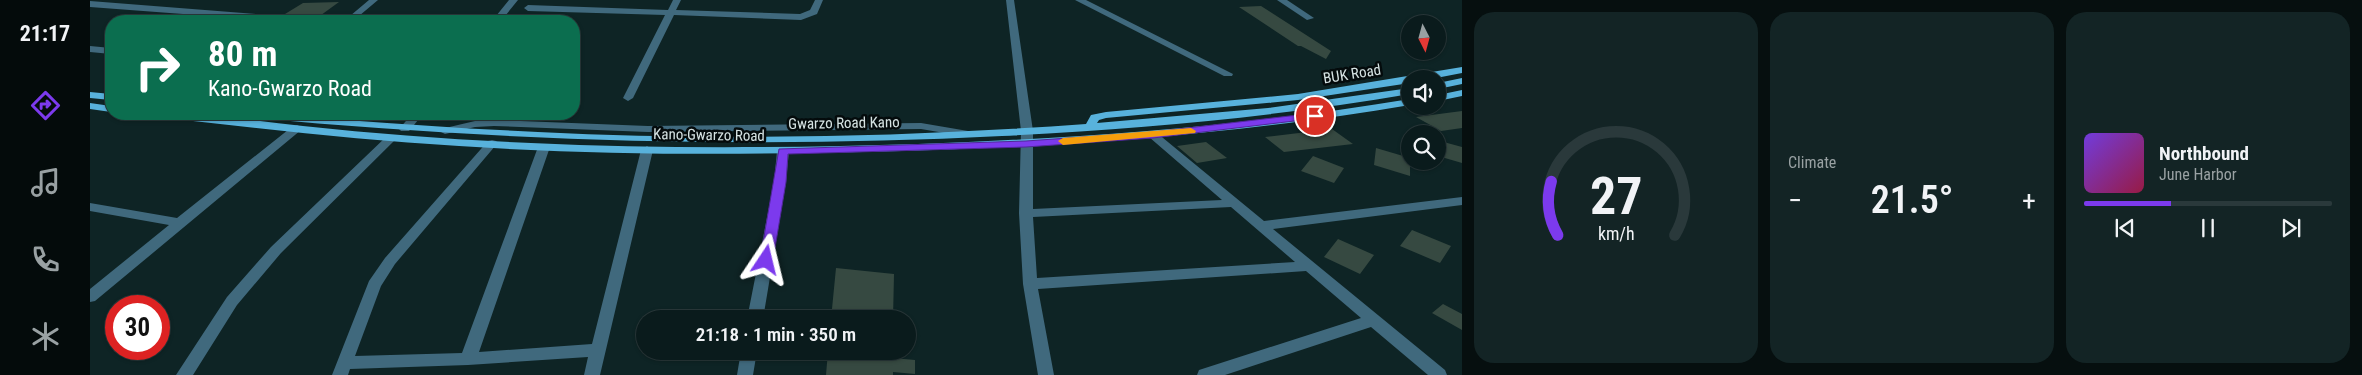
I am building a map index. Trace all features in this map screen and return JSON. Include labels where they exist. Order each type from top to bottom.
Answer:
[{"type":"main road","points":[[1446,73],[1462,70]]},
{"type":"main road","name":"BUK Road","points":[[1092,127],[1092,121],[1095,117],[1298,97],[1401,81]]},
{"type":"main road","points":[[1446,84],[1462,81]]},
{"type":"main road","points":[[973,135],[1026,138],[1092,127],[1320,104],[1401,92]]},
{"type":"main road","points":[[1446,96],[1462,93]]},
{"type":"main road","points":[[90,95],[105,97]]},
{"type":"main road","points":[[1298,97],[1320,104]]},
{"type":"main road","name":"Kano-Gwarzo Road","points":[[216,120],[391,138],[544,147],[783,151],[1026,138],[1153,135],[1268,122],[1401,103]]},
{"type":"main road","points":[[90,106],[105,108]]},
{"type":"main road","points":[[310,120],[445,131]]},
{"type":"street","points":[[98,0],[90,4],[230,15]]},
{"type":"street","points":[[355,15],[374,0]]},
{"type":"street","points":[[501,15],[514,0]]},
{"type":"street","points":[[628,98],[677,0]]},
{"type":"street","points":[[528,8],[801,16],[814,12],[819,0]]},
{"type":"street","points":[[1010,0],[1026,138],[1026,213],[1030,284],[1046,375]]},
{"type":"street","points":[[1079,0],[1228,74]]},
{"type":"street","points":[[1281,0],[1310,18]]},
{"type":"street","points":[[90,49],[105,50]]},
{"type":"street","points":[[405,129],[413,120]]},
{"type":"street","points":[[445,131],[475,124],[494,123],[648,129],[921,126],[973,135]]},
{"type":"street","points":[[90,298],[119,272],[182,223],[297,128]]},
{"type":"street","points":[[1153,135],[1439,375]]},
{"type":"street","points":[[184,375],[232,301],[276,250],[391,138]]},
{"type":"street","points":[[492,143],[390,261],[374,285],[342,369],[597,350]]},
{"type":"street","points":[[468,359],[544,147]]},
{"type":"street","points":[[592,375],[647,150]]},
{"type":"street","points":[[757,310],[780,182],[783,151]]},
{"type":"street","points":[[1262,226],[1462,201]]},
{"type":"street","points":[[1026,213],[1234,203]]},
{"type":"street","points":[[92,209],[182,223]]},
{"type":"street","points":[[1030,284],[1310,266]]},
{"type":"street","points":[[1205,375],[1373,320]]},
{"type":"street","points":[[745,375],[748,360]]},
{"type":"building","points":[[339,2],[321,15],[285,14],[303,3]]},
{"type":"building","points":[[1261,6],[1331,51],[1326,59],[1298,46],[1239,7]]},
{"type":"building","points":[[1462,111],[1462,128],[1446,130],[1446,125],[1430,125],[1416,117],[1446,115],[1446,113]]},
{"type":"building","points":[[1332,129],[1353,144],[1284,152],[1265,137]]},
{"type":"building","points":[[1206,142],[1227,158],[1197,163],[1177,146]]},
{"type":"building","points":[[1446,143],[1462,147],[1462,163],[1446,158]]},
{"type":"building","points":[[1376,148],[1401,155],[1401,170],[1410,170],[1410,176],[1374,165]]},
{"type":"building","points":[[1313,156],[1344,168],[1334,183],[1301,171]]},
{"type":"building","points":[[1412,230],[1451,246],[1440,263],[1400,246]]},
{"type":"building","points":[[1338,239],[1374,255],[1360,274],[1324,257]]},
{"type":"building","points":[[836,268],[894,274],[893,310],[832,310]]},
{"type":"building","points":[[1443,304],[1462,314],[1462,330],[1432,313]]},
{"type":"building","points":[[827,360],[915,360],[915,374],[893,372],[893,375],[826,375]]},
{"type":"slow traffic","points":[[1063,141],[1191,131]]},
{"type":"route","points":[[766,260],[780,182],[783,151],[1026,144],[1153,135],[1315,116]]}]
